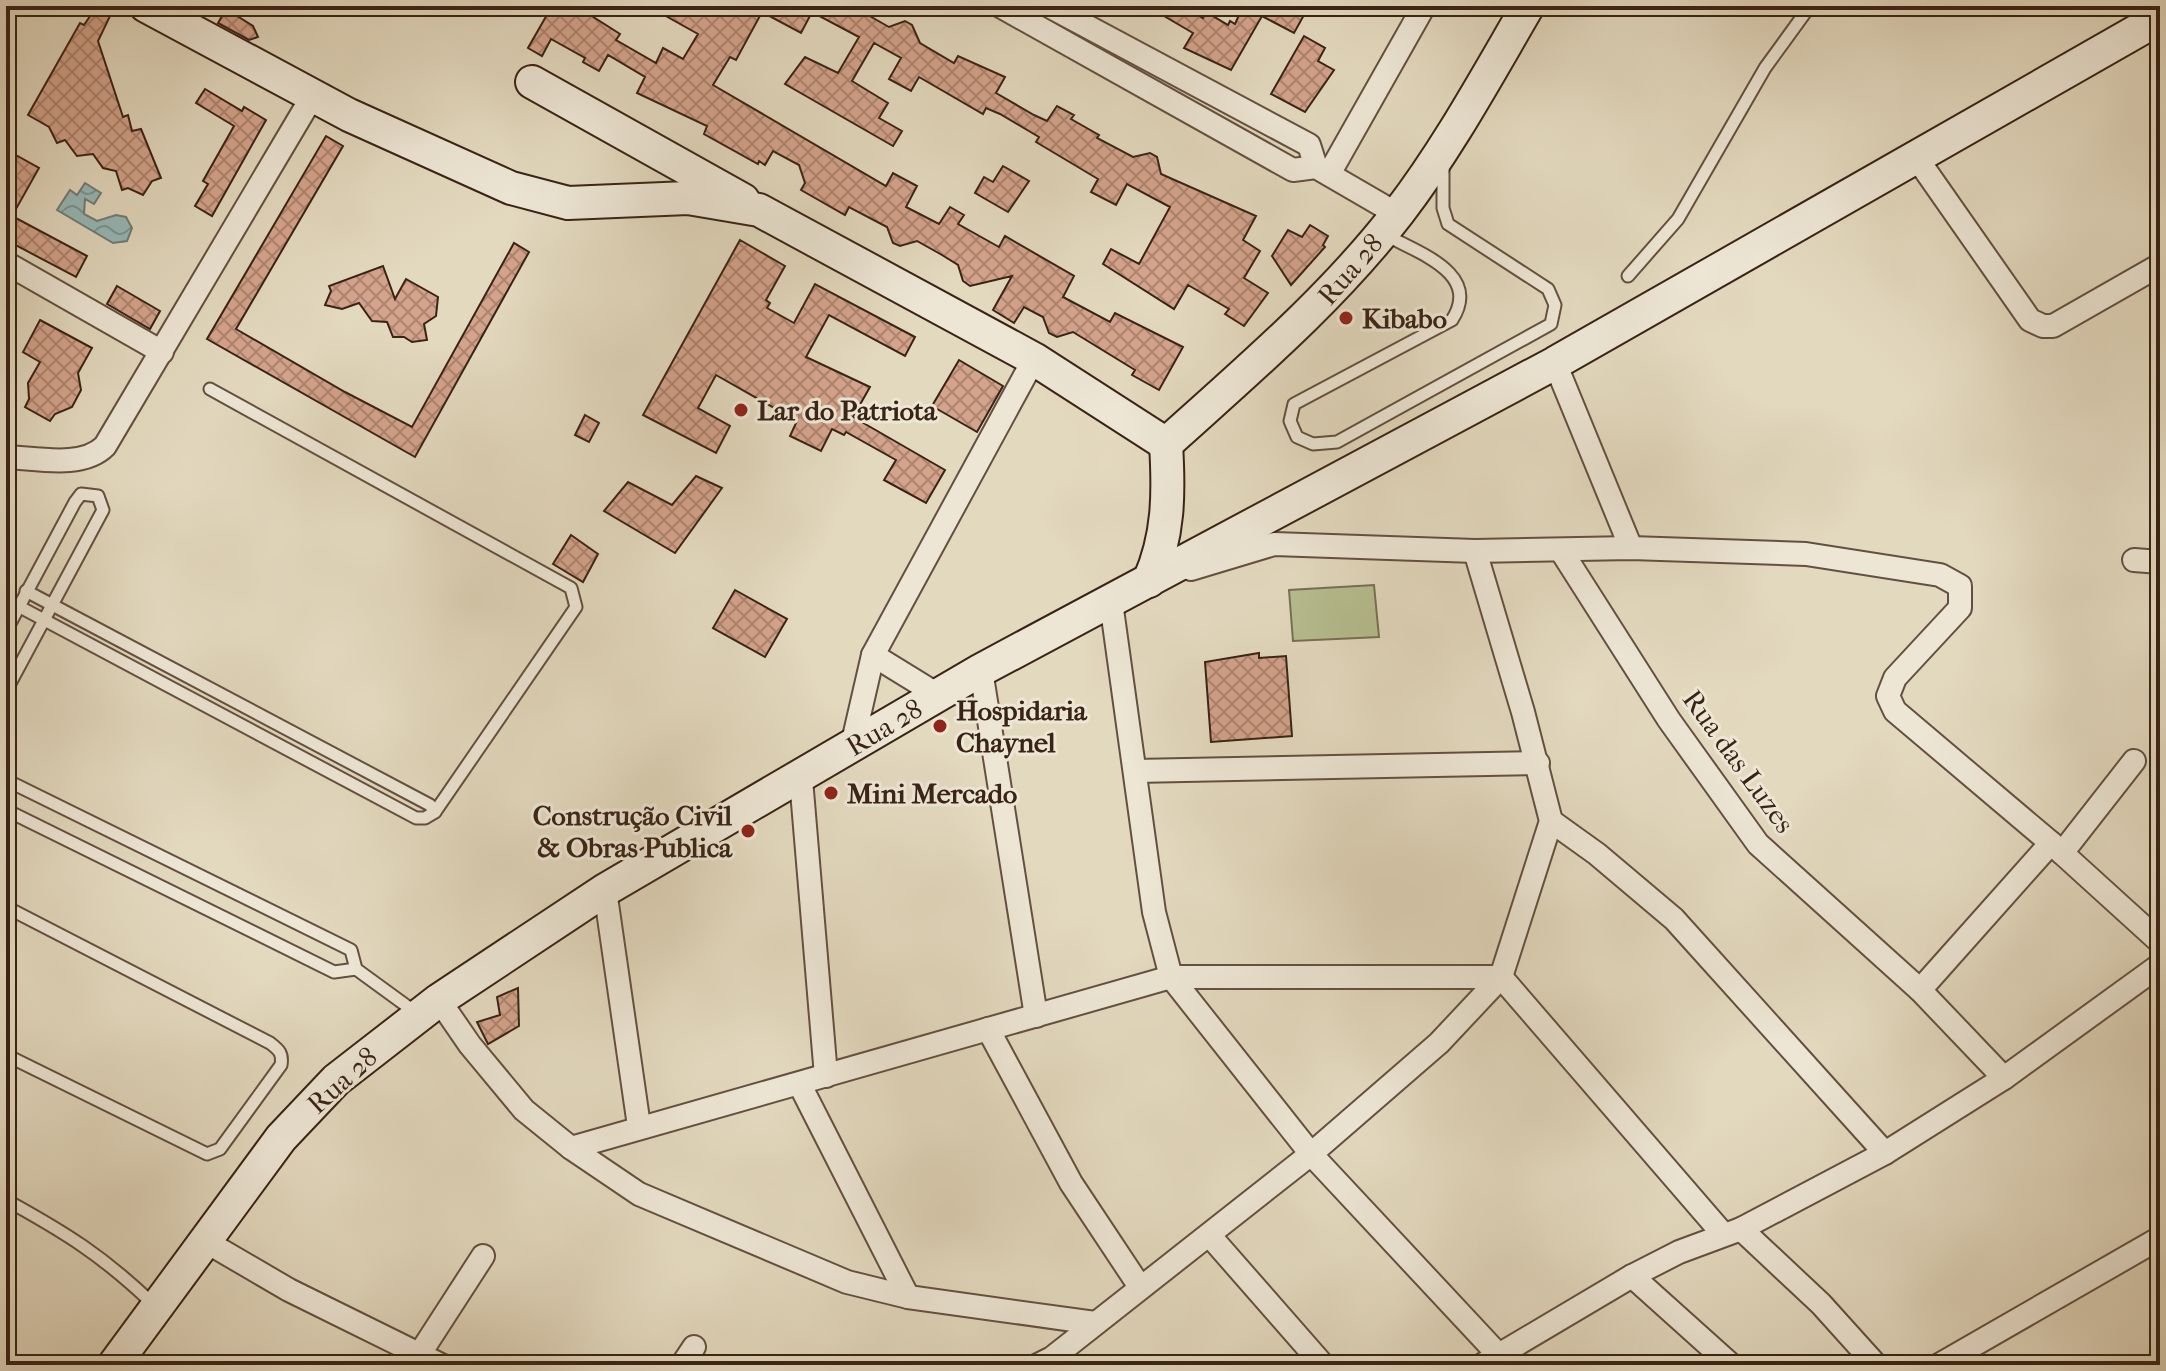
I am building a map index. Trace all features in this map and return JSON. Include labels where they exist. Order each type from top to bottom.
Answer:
[{"type":"street","points":[[146,6],[312,97],[511,188],[568,203],[688,198],[759,210]]},
{"type":"street","points":[[1000,6],[1293,170],[1322,171]]},
{"type":"street","points":[[1049,6],[1309,145],[1322,171],[1390,223]]},
{"type":"street","points":[[1322,171],[1424,6]]},
{"type":"street","name":"Rua 28","points":[[1166,444],[1285,339],[1390,223],[1443,148],[1528,6]]},
{"type":"street","name":"Rua 28","points":[[114,1365],[281,1138],[336,1080],[429,1008],[605,890],[801,779],[981,670],[1555,363],[1916,157],[2157,27]]},
{"type":"street","points":[[532,82],[670,156],[759,210],[1034,359],[1166,444],[1167,514],[1163,540],[1149,581]]},
{"type":"street","points":[[6,457],[90,458],[105,446],[312,97]]},
{"type":"street","points":[[663,199],[677,189],[680,180],[679,168],[670,156]]},
{"type":"street","points":[[1916,157],[2030,320],[2043,326],[2053,326],[2160,265]]},
{"type":"street","points":[[6,263],[162,352]]},
{"type":"street","points":[[852,746],[873,655],[1034,359]]},
{"type":"street","points":[[1555,363],[1631,548]]},
{"type":"street","points":[[1149,581],[1274,544],[1475,551],[1562,552],[1631,548],[1806,554],[1940,575],[1960,586],[1960,608],[1895,678],[1888,696],[1895,711],[2056,848],[2160,942]]},
{"type":"street","points":[[1049,1363],[1140,1287],[1210,1236],[1311,1154],[1439,1043],[1501,977],[1551,821],[1538,763],[1475,551]]},
{"type":"street","name":"Rua das Luzes","points":[[1562,552],[1669,720],[1758,844],[1920,990],[2004,1078]]},
{"type":"street","points":[[2134,560],[2160,562]]},
{"type":"street","points":[[1111,602],[1154,912],[1171,977],[1311,1154],[1496,1362],[1632,1276],[1732,1232],[1885,1153],[2004,1078],[2160,965]]},
{"type":"street","points":[[873,655],[938,695]]},
{"type":"street","points":[[981,670],[1036,1016]]},
{"type":"street","points":[[1920,990],[2056,848],[2134,761]]},
{"type":"street","points":[[1135,771],[1538,763]]},
{"type":"street","points":[[801,779],[826,1076]]},
{"type":"street","points":[[1551,821],[1597,854],[1674,919],[1885,1153]]},
{"type":"street","points":[[605,890],[639,1126]]},
{"type":"street","points":[[571,1148],[639,1126],[800,1085],[1171,977],[1501,977],[1732,1232],[1821,1304],[1876,1365]]},
{"type":"street","points":[[429,1008],[470,1045],[524,1110],[571,1148],[639,1194],[847,1282],[908,1297],[1095,1323]]},
{"type":"street","points":[[988,1029],[1063,1170],[1140,1287]]},
{"type":"street","points":[[800,1085],[908,1297]]},
{"type":"street","points":[[1210,1236],[1323,1365]]},
{"type":"street","points":[[1939,1365],[2160,1238]]},
{"type":"street","points":[[205,1241],[289,1290],[441,1365]]},
{"type":"street","points":[[419,1355],[483,1256]]},
{"type":"street","points":[[1632,1276],[1731,1365]]},
{"type":"lane","points":[[1628,276],[1678,219],[1765,68],[1810,6]]},
{"type":"lane","points":[[1390,223],[1451,273],[1461,288],[1461,306],[1452,320],[1294,404],[1290,421],[1297,437],[1313,444],[1337,442],[1551,324],[1555,305],[1548,289],[1448,224],[1443,208],[1443,148]]},
{"type":"lane","points":[[18,606],[416,818],[425,818],[435,812],[576,607],[571,588],[210,389]]},
{"type":"lane","points":[[6,631],[75,502],[81,494],[98,496],[103,510],[6,691]]},
{"type":"lane","points":[[26,591],[430,805],[435,812]]},
{"type":"lane","points":[[244,727],[253,711]]},
{"type":"lane","points":[[6,780],[351,950],[356,969]]},
{"type":"lane","points":[[6,810],[334,972],[356,969],[429,1008]]},
{"type":"lane","points":[[6,907],[270,1043],[280,1050],[282,1058],[281,1065],[220,1149],[207,1154],[6,1055]]},
{"type":"lane","points":[[6,1200],[109,1262],[157,1307]]},
{"type":"green space","points":[[1374,585],[1379,637],[1293,641],[1289,590]]},
{"type":"water","points":[[85,183],[101,193],[94,204],[85,199],[84,214],[97,221],[116,215],[126,217],[132,228],[127,241],[113,243],[57,210],[70,190],[77,195]]},
{"type":"building","points":[[97,6],[111,14],[98,41],[123,117],[128,115],[132,131],[141,129],[161,178],[152,181],[143,195],[128,188],[122,190],[116,171],[103,168],[93,154],[77,156],[65,140],[57,143],[49,127],[28,115],[80,23],[84,25]]},
{"type":"building","points":[[552,6],[576,6],[620,34],[616,40],[656,63],[663,48],[683,59],[698,34],[648,6],[852,6],[889,27],[905,21],[912,25],[920,43],[954,63],[958,56],[1005,77],[996,93],[1034,115],[1047,121],[1057,106],[1074,115],[1071,119],[1099,135],[1097,138],[1133,157],[1150,153],[1157,157],[1161,174],[1256,216],[1243,240],[1260,251],[1244,278],[1268,293],[1244,326],[1225,314],[1229,309],[1188,285],[1174,309],[1103,264],[1111,249],[1139,264],[1170,207],[1127,184],[1116,205],[1091,192],[1098,179],[1036,142],[1039,137],[1000,114],[986,108],[983,114],[919,77],[911,91],[889,79],[901,58],[874,43],[852,81],[888,103],[879,118],[902,131],[893,146],[785,84],[805,57],[838,73],[859,37],[812,12],[801,33],[762,12],[736,60],[730,57],[713,85],[886,186],[893,173],[917,186],[906,207],[939,224],[950,207],[964,215],[958,224],[999,247],[1005,236],[1074,276],[1063,297],[1110,322],[1115,313],[1183,347],[1159,390],[1132,375],[1135,370],[1073,332],[1057,337],[1049,333],[1043,317],[1024,307],[1014,323],[993,310],[1012,276],[970,286],[963,281],[958,265],[942,255],[917,241],[900,246],[893,243],[887,227],[849,207],[845,215],[801,190],[805,183],[799,165],[773,151],[765,165],[759,161],[758,164],[704,134],[707,126],[637,93],[645,77],[608,55],[599,71],[583,62],[585,58],[551,39],[542,56],[528,48]]},
{"type":"building","points":[[1147,6],[1182,6],[1203,18],[1206,12],[1228,25],[1230,21],[1235,24],[1243,6],[1309,6],[1294,33],[1262,16],[1231,70],[1184,48],[1193,33]]},
{"type":"building","points":[[226,9],[253,26],[258,37],[249,40],[218,23]]},
{"type":"building","points":[[1304,36],[1325,48],[1318,61],[1334,70],[1305,112],[1271,94]]},
{"type":"building","points":[[205,89],[242,111],[244,107],[266,120],[212,216],[195,206],[208,184],[203,181],[234,126],[196,103]]},
{"type":"building","points":[[326,136],[343,146],[236,329],[345,392],[412,427],[514,243],[529,252],[415,457],[207,339]]},
{"type":"building","points":[[14,154],[39,168],[12,216],[87,256],[76,277],[6,240],[6,169]]},
{"type":"building","points":[[1003,166],[1029,181],[1008,212],[975,193],[984,177],[993,182]]},
{"type":"building","points":[[1310,225],[1328,236],[1323,245],[1325,247],[1291,285],[1272,256],[1288,230],[1302,237]]},
{"type":"building","points":[[740,240],[785,266],[766,300],[770,303],[767,308],[794,323],[815,284],[915,337],[905,356],[829,315],[806,357],[870,387],[853,417],[945,470],[926,503],[884,480],[896,460],[846,432],[844,435],[832,429],[821,451],[790,436],[797,421],[716,375],[698,408],[730,426],[716,453],[643,415]]},
{"type":"building","points":[[383,266],[395,299],[406,279],[438,297],[436,316],[424,324],[427,340],[412,342],[404,337],[393,337],[387,322],[372,321],[359,303],[342,309],[325,305],[331,291],[329,286]]},
{"type":"building","points":[[117,286],[160,311],[150,329],[107,304]]},
{"type":"building","points":[[40,320],[92,348],[78,373],[81,390],[72,407],[55,414],[50,421],[25,407],[29,399],[28,383],[40,362],[23,352]]},
{"type":"building","points":[[959,360],[1003,386],[977,432],[932,406]]},
{"type":"building","points":[[585,415],[599,423],[589,442],[575,435]]},
{"type":"building","points":[[696,476],[722,488],[675,553],[604,511],[628,482],[672,505]]},
{"type":"building","points":[[571,535],[598,554],[583,582],[553,564]]},
{"type":"building","points":[[735,590],[787,619],[765,657],[713,628]]},
{"type":"building","points":[[1259,653],[1259,658],[1286,656],[1292,736],[1211,742],[1205,662]]},
{"type":"building","points":[[518,988],[519,1026],[488,1044],[477,1022],[500,1015],[497,997]]},
{"type":"place","name":"Kibabo","points":[[1346,318]]},
{"type":"place","name":"Lar do Patriota","points":[[741,410]]},
{"type":"place","name":"Hospidaria Chaynel","points":[[940,726]]},
{"type":"place","name":"Mini Mercado","points":[[831,793]]},
{"type":"place","name":"Construção Civil & Obras Publica","points":[[748,831]]}]
